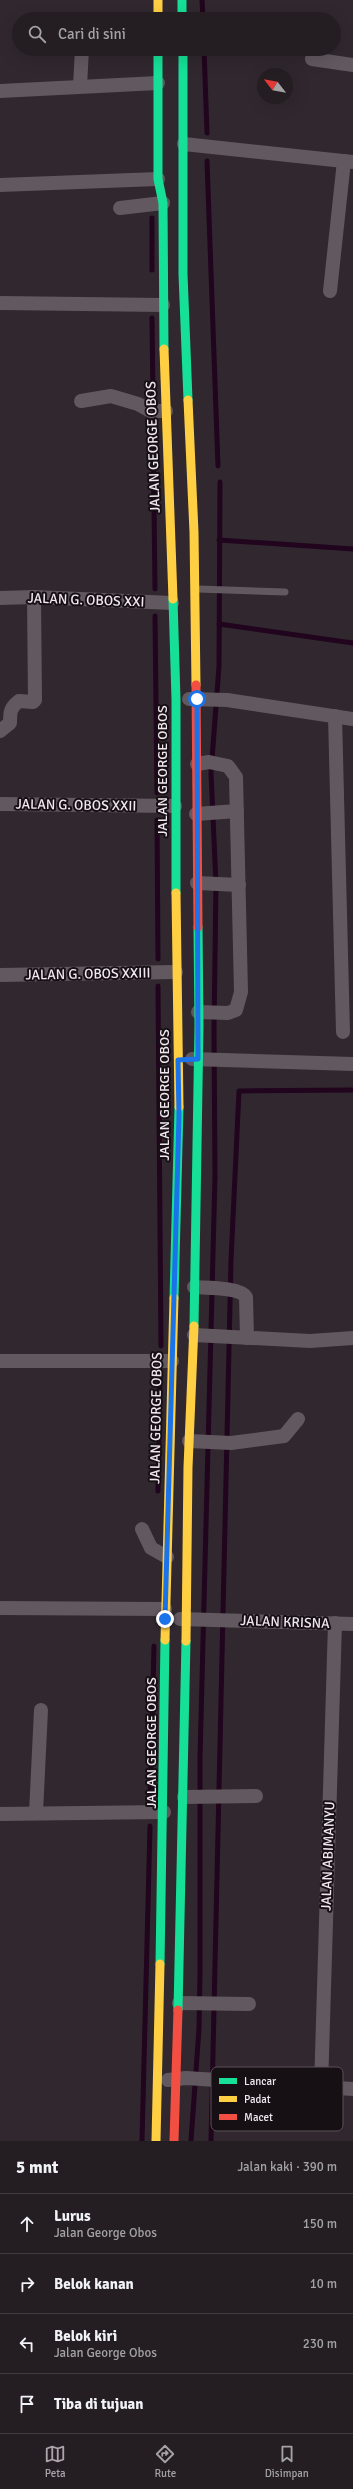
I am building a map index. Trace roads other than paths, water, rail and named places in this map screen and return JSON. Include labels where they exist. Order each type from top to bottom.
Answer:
[{"type":"main road","points":[[158,0],[158,12]]},
{"type":"main road","points":[[182,0],[182,12]]},
{"type":"main road","name":"JALAN GEORGE OBOS","points":[[156,2141],[164,1812],[165,1614],[179,1116],[176,972],[176,700],[163,305],[163,203],[158,179],[158,56]]},
{"type":"main road","points":[[174,2141],[188,2079],[192,2003],[194,1797],[189,1619],[189,1441],[205,1335],[207,1288],[202,1058],[209,1013],[197,883],[196,814],[207,763],[194,589],[189,377],[183,274],[183,56]]},
{"type":"street","points":[[80,86],[82,56]]},
{"type":"street","points":[[312,59],[353,65]]},
{"type":"street","points":[[0,91],[158,83]]},
{"type":"street","points":[[184,144],[348,162],[330,291]]},
{"type":"street","points":[[0,185],[158,179]]},
{"type":"street","points":[[120,208],[163,203]]},
{"type":"street","points":[[0,303],[163,305]]},
{"type":"street","points":[[81,401],[111,396],[138,404],[151,411],[166,411]]},
{"type":"street","points":[[0,731],[10,723],[10,711],[13,705],[19,701],[32,702],[35,700],[34,597]]},
{"type":"street","name":"JALAN G. OBOS XXI","points":[[0,598],[34,597],[172,603]]},
{"type":"street","points":[[176,700],[227,700],[353,719]]},
{"type":"street","points":[[335,716],[343,1032]]},
{"type":"street","points":[[207,763],[228,766],[234,771],[237,811],[241,992],[236,1010],[209,1013]]},
{"type":"street","name":"JALAN G. OBOS XXII","points":[[0,804],[175,806]]},
{"type":"street","points":[[196,814],[237,811]]},
{"type":"street","points":[[197,883],[239,885]]},
{"type":"street","name":"JALAN G. OBOS XXIII","points":[[0,975],[176,972]]},
{"type":"street","points":[[178,1060],[202,1058],[353,1064]]},
{"type":"street","points":[[207,1288],[236,1290],[244,1294],[246,1297],[247,1338]]},
{"type":"street","points":[[205,1335],[310,1341],[353,1338]]},
{"type":"street","points":[[0,1361],[172,1361]]},
{"type":"street","points":[[189,1441],[231,1443],[284,1436],[298,1419]]},
{"type":"street","points":[[142,1529],[151,1548],[167,1558]]},
{"type":"street","name":"JALAN KRISNA","points":[[0,1608],[165,1614],[189,1619],[353,1624]]},
{"type":"street","name":"JALAN ABIMANYU","points":[[322,2067],[335,1623]]},
{"type":"street","points":[[36,1813],[41,1710]]},
{"type":"street","points":[[194,1797],[256,1796]]},
{"type":"street","points":[[0,1814],[164,1812]]},
{"type":"street","points":[[192,2003],[249,2004]]},
{"type":"street","points":[[158,2080],[211,2080]]},
{"type":"street","points":[[343,2089],[353,2089]]},
{"type":"lane","points":[[194,589],[235,589],[285,592]]},
{"type":"waterway","points":[[202,0],[203,12]]},
{"type":"waterway","points":[[204,56],[207,133]]},
{"type":"waterway","points":[[207,161],[218,466]]},
{"type":"waterway","points":[[152,218],[152,270]]},
{"type":"waterway","points":[[152,318],[153,398]]},
{"type":"waterway","points":[[153,424],[155,589]]},
{"type":"waterway","points":[[191,2141],[199,2029],[200,1758],[215,1176],[214,1030],[216,884],[211,773],[219,666],[220,482]]},
{"type":"waterway","points":[[219,540],[353,549]]},
{"type":"waterway","points":[[155,616],[157,793]]},
{"type":"waterway","points":[[219,624],[353,643]]},
{"type":"waterway","points":[[157,820],[158,959]]},
{"type":"waterway","points":[[158,986],[161,1346]]},
{"type":"waterway","points":[[213,2067],[231,1260],[239,1091],[353,1090]]},
{"type":"waterway","points":[[158,1491],[160,1376]]},
{"type":"waterway","points":[[150,1799],[154,1646]]},
{"type":"waterway","points":[[142,2141],[150,1826]]},
{"type":"waterway","points":[[211,2131],[211,2141]]}]
